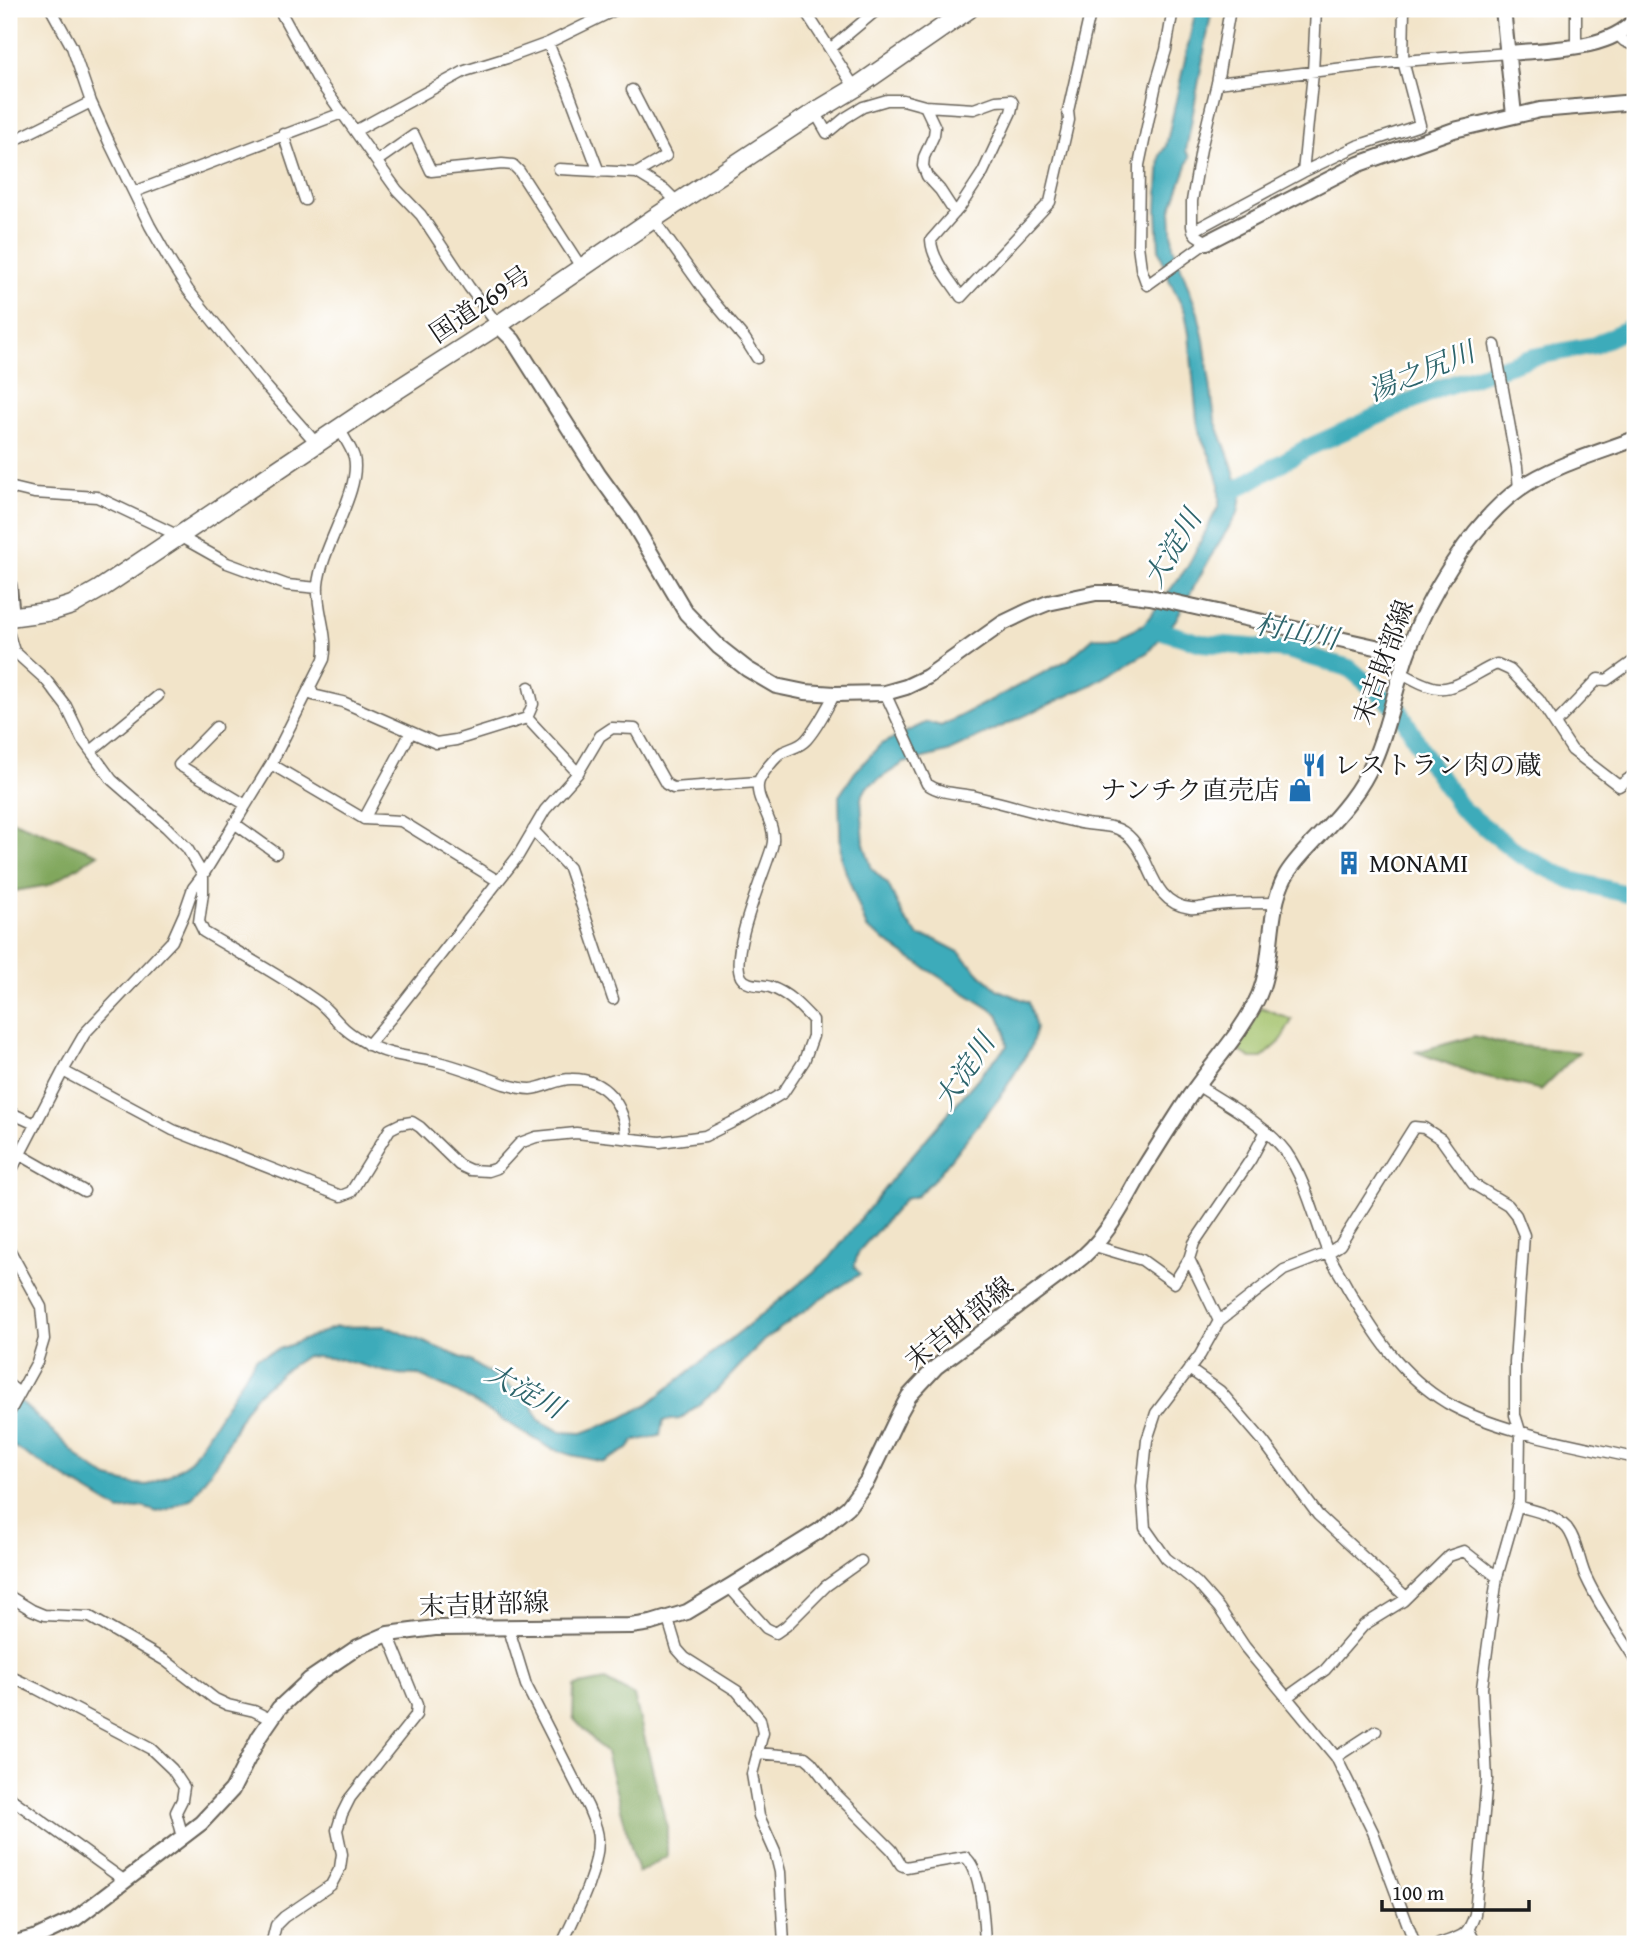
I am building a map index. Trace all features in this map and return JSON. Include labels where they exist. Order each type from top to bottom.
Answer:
[{"type":"highway","name":"国道269号","points":[[10,619],[72,605],[100,589],[498,326],[653,219],[855,88],[969,9]]},
{"type":"main road","points":[[1503,9],[1514,115]]},
{"type":"main road","points":[[1509,53],[1602,41],[1618,35],[1635,20]]},
{"type":"main road","points":[[1205,243],[1330,177],[1454,130],[1540,110],[1635,102]]},
{"type":"main road","points":[[498,326],[513,340],[598,474],[630,518],[686,613],[705,634],[741,664],[776,686],[835,694],[885,693],[906,687],[927,677],[1003,623],[1068,597],[1096,593],[1150,597],[1407,654]]},
{"type":"main road","name":"末吉財部線","points":[[12,1944],[37,1937],[75,1919],[211,1814],[232,1790],[270,1719],[294,1692],[358,1647],[388,1634],[435,1628],[631,1626],[668,1619],[687,1612],[819,1531],[848,1507],[867,1481],[900,1412],[922,1381],[936,1367],[1095,1246],[1197,1085],[1236,1035],[1260,993],[1266,971],[1275,903],[1287,873],[1357,792],[1374,759],[1407,654],[1427,605],[1457,559],[1483,524],[1519,489],[1554,470],[1635,439]]},
{"type":"main road","points":[[9,586],[10,619]]},
{"type":"street","points":[[51,9],[72,47],[91,102],[150,226],[188,290],[264,384],[317,444]]},
{"type":"street","points":[[279,9],[317,78],[397,190],[421,215],[498,326]]},
{"type":"street","points":[[355,131],[465,71],[548,43],[617,9]]},
{"type":"street","points":[[804,9],[855,88]]},
{"type":"street","points":[[830,48],[878,9]]},
{"type":"street","points":[[815,112],[827,133],[863,107],[887,100],[903,100],[925,106],[974,108],[996,101],[1011,100],[1011,112],[983,172],[955,213],[931,240],[931,248],[937,260],[961,297],[1050,202],[1091,9]]},
{"type":"street","points":[[1173,9],[1139,164],[1138,245],[1147,285],[1205,243],[1193,231],[1192,201],[1230,9]]},
{"type":"street","points":[[1303,172],[1314,73],[1316,9]]},
{"type":"street","points":[[1193,231],[1357,146],[1420,125],[1403,61],[1404,9]]},
{"type":"street","points":[[1576,9],[1576,46]]},
{"type":"street","points":[[1618,35],[1635,46]]},
{"type":"street","points":[[548,43],[599,172]]},
{"type":"street","points":[[1217,83],[1403,61],[1509,53]]},
{"type":"street","points":[[632,90],[666,156],[637,173]]},
{"type":"street","points":[[9,143],[91,102]]},
{"type":"street","points":[[925,106],[935,127],[923,166],[927,176],[955,213]]},
{"type":"street","points":[[134,192],[342,113]]},
{"type":"street","points":[[283,134],[305,200]]},
{"type":"street","points":[[377,161],[414,135],[431,171],[513,165],[581,267]]},
{"type":"street","points":[[559,169],[637,173],[664,190],[678,203]]},
{"type":"street","points":[[653,219],[707,295],[745,339],[757,358]]},
{"type":"street","points":[[1495,345],[1519,489]]},
{"type":"street","points":[[9,1173],[85,1033],[172,941],[193,888],[271,764],[324,659],[327,646],[318,588],[321,567],[349,495],[356,467],[353,454],[339,429]]},
{"type":"street","points":[[9,487],[34,494],[97,497],[239,568],[286,585],[318,588]]},
{"type":"street","points":[[9,635],[14,651],[46,680],[66,706],[82,739],[113,780],[187,848],[203,874],[199,922],[204,932],[313,998],[343,1028],[368,1045],[400,1055],[439,1062],[507,1085],[529,1089],[569,1079],[598,1084],[620,1107],[626,1126],[626,1138]]},
{"type":"street","points":[[1556,724],[1598,680],[1607,680],[1635,660]]},
{"type":"street","points":[[1402,673],[1439,688],[1451,687],[1497,664],[1510,670],[1539,700],[1572,750],[1619,786],[1635,774]]},
{"type":"street","points":[[311,687],[313,695],[343,702],[436,743],[456,740],[527,718],[533,704],[529,687]]},
{"type":"street","points":[[885,693],[927,784],[936,790],[985,799],[1084,824],[1115,828],[1126,833],[1135,841],[1154,883],[1164,895],[1178,904],[1191,908],[1275,903]]},
{"type":"street","points":[[63,1071],[173,1130],[341,1196],[351,1192],[390,1129],[412,1122],[459,1165],[470,1170],[488,1171],[497,1168],[520,1143],[536,1137],[576,1133],[660,1142],[705,1136],[783,1093],[804,1061],[813,1036],[813,1020],[792,999],[770,987],[748,984],[741,976],[739,955],[757,885],[773,845],[773,832],[759,797],[758,782],[777,756],[806,741],[835,694]]},
{"type":"street","points":[[91,751],[158,696]]},
{"type":"street","points":[[527,718],[578,773]]},
{"type":"street","points":[[216,727],[179,765],[246,805]]},
{"type":"street","points":[[368,1045],[518,856],[545,810],[578,773],[600,736],[612,728],[635,729],[666,784],[673,788],[758,782]]},
{"type":"street","points":[[364,819],[411,732]]},
{"type":"street","points":[[271,764],[364,819],[401,821],[498,881]]},
{"type":"street","points":[[234,823],[276,853]]},
{"type":"street","points":[[533,830],[569,868],[613,999]]},
{"type":"street","points":[[1197,1085],[1266,1131],[1286,1153],[1299,1173],[1328,1253],[1373,1332],[1401,1367],[1444,1401],[1467,1414],[1520,1431],[1635,1458]]},
{"type":"street","points":[[9,1112],[35,1124]]},
{"type":"street","points":[[1415,1944],[1373,1832],[1336,1757],[1245,1647],[1219,1608],[1197,1583],[1166,1558],[1145,1528],[1142,1487],[1147,1440],[1156,1413],[1200,1354],[1219,1321],[1284,1270],[1328,1253],[1340,1245],[1414,1127],[1424,1128],[1441,1139],[1473,1184],[1507,1205],[1516,1215],[1524,1235],[1515,1362],[1515,1415],[1520,1431],[1517,1506],[1497,1577],[1482,1688],[1487,1779],[1475,1914],[1469,1930],[1464,1935],[1439,1944]]},
{"type":"street","points":[[1095,1246],[1142,1261],[1174,1283],[1189,1259],[1194,1243],[1251,1159],[1266,1131]]},
{"type":"street","points":[[19,1154],[84,1191]]},
{"type":"street","points":[[9,1249],[41,1307],[44,1339],[37,1362],[9,1413]]},
{"type":"street","points":[[1189,1259],[1219,1321]]},
{"type":"street","points":[[1189,1369],[1220,1391],[1263,1441],[1318,1515],[1406,1597]]},
{"type":"street","points":[[9,1385],[19,1394]]},
{"type":"street","points":[[1517,1506],[1555,1519],[1566,1528],[1572,1537],[1586,1578],[1635,1659]]},
{"type":"street","points":[[1287,1697],[1325,1670],[1364,1625],[1406,1597],[1449,1556],[1464,1551],[1497,1577]]},
{"type":"street","points":[[729,1587],[766,1628],[776,1633],[826,1586],[861,1561]]},
{"type":"street","points":[[9,1596],[32,1611],[44,1615],[90,1617],[166,1661],[215,1699],[270,1719]]},
{"type":"street","points":[[668,1619],[677,1649],[685,1658],[737,1691],[760,1720],[763,1733],[752,1774],[759,1816],[775,1852],[780,1872],[784,1944]]},
{"type":"street","points":[[508,1626],[526,1685],[596,1826],[598,1840],[595,1863],[562,1944]]},
{"type":"street","points":[[274,1944],[272,1941],[276,1925],[331,1885],[340,1868],[342,1854],[337,1830],[349,1798],[416,1715],[417,1705],[388,1634]]},
{"type":"street","points":[[9,1676],[151,1749],[172,1769],[184,1787],[176,1812],[183,1837]]},
{"type":"street","points":[[1336,1757],[1376,1731]]},
{"type":"street","points":[[757,1753],[804,1757],[811,1762],[835,1794],[892,1850],[901,1865],[917,1866],[965,1857],[971,1862],[981,1895],[985,1944]]},
{"type":"street","points":[[9,1797],[125,1881]]},
{"type":"street","points":[[1469,1930],[1476,1944]]},
{"type":"green space","points":[[9,818],[98,854],[49,885],[9,892]]},
{"type":"green space","points":[[1261,1007],[1292,1020],[1280,1042],[1262,1058],[1251,1058],[1236,1049]]},
{"type":"green space","points":[[1475,1036],[1503,1044],[1579,1052],[1541,1090],[1475,1074],[1416,1052]]},
{"type":"green space","points":[[605,1680],[634,1696],[667,1827],[667,1856],[638,1873],[606,1753],[573,1718],[574,1686]]},
{"type":"water","points":[[1196,9],[1212,9],[1186,151],[1190,157],[1171,210],[1173,246],[1198,313],[1215,420],[1241,497],[1238,513],[1175,621],[1148,652],[1091,685],[947,752],[904,763],[867,787],[861,798],[864,844],[872,869],[888,884],[905,920],[919,936],[934,939],[959,952],[998,990],[1029,1002],[1036,1028],[1031,1047],[1000,1097],[937,1176],[917,1196],[905,1199],[859,1251],[854,1266],[860,1274],[763,1341],[716,1391],[680,1419],[663,1421],[660,1436],[634,1441],[628,1449],[604,1462],[550,1448],[456,1392],[417,1375],[394,1374],[339,1359],[306,1356],[255,1396],[244,1411],[221,1456],[192,1498],[169,1509],[157,1512],[143,1507],[120,1511],[16,1448],[9,1441],[9,1392],[85,1463],[108,1478],[149,1485],[191,1460],[256,1358],[336,1327],[385,1326],[470,1361],[529,1399],[539,1420],[561,1432],[582,1433],[622,1418],[648,1404],[829,1259],[892,1179],[1007,1046],[1005,1030],[998,1014],[867,928],[841,859],[839,796],[855,772],[881,744],[927,722],[941,726],[1068,660],[1094,637],[1118,637],[1144,624],[1188,566],[1219,505],[1219,484],[1197,420],[1185,312],[1170,282],[1159,250],[1157,210],[1160,155],[1166,146]]},
{"type":"waterway","name":"湯之尻川","points":[[1235,490],[1305,449],[1440,388],[1533,357],[1595,345],[1635,325]]},
{"type":"waterway","name":"村山川","points":[[1152,628],[1201,643],[1288,650],[1349,668],[1399,710],[1427,759],[1462,809],[1520,855],[1571,880],[1635,896]]},
{"type":"place","name":"レストラン肉の蔵","points":[[1314,765]]},
{"type":"place","name":"ナンチク直売店","points":[[1300,790]]},
{"type":"place","name":"MONAMI","points":[[1349,863]]},
{"type":"water label","name":"大淀川","points":[[1172,548]]},
{"type":"water label","name":"大淀川","points":[[964,1071]]},
{"type":"water label","name":"大淀川","points":[[525,1390]]}]
